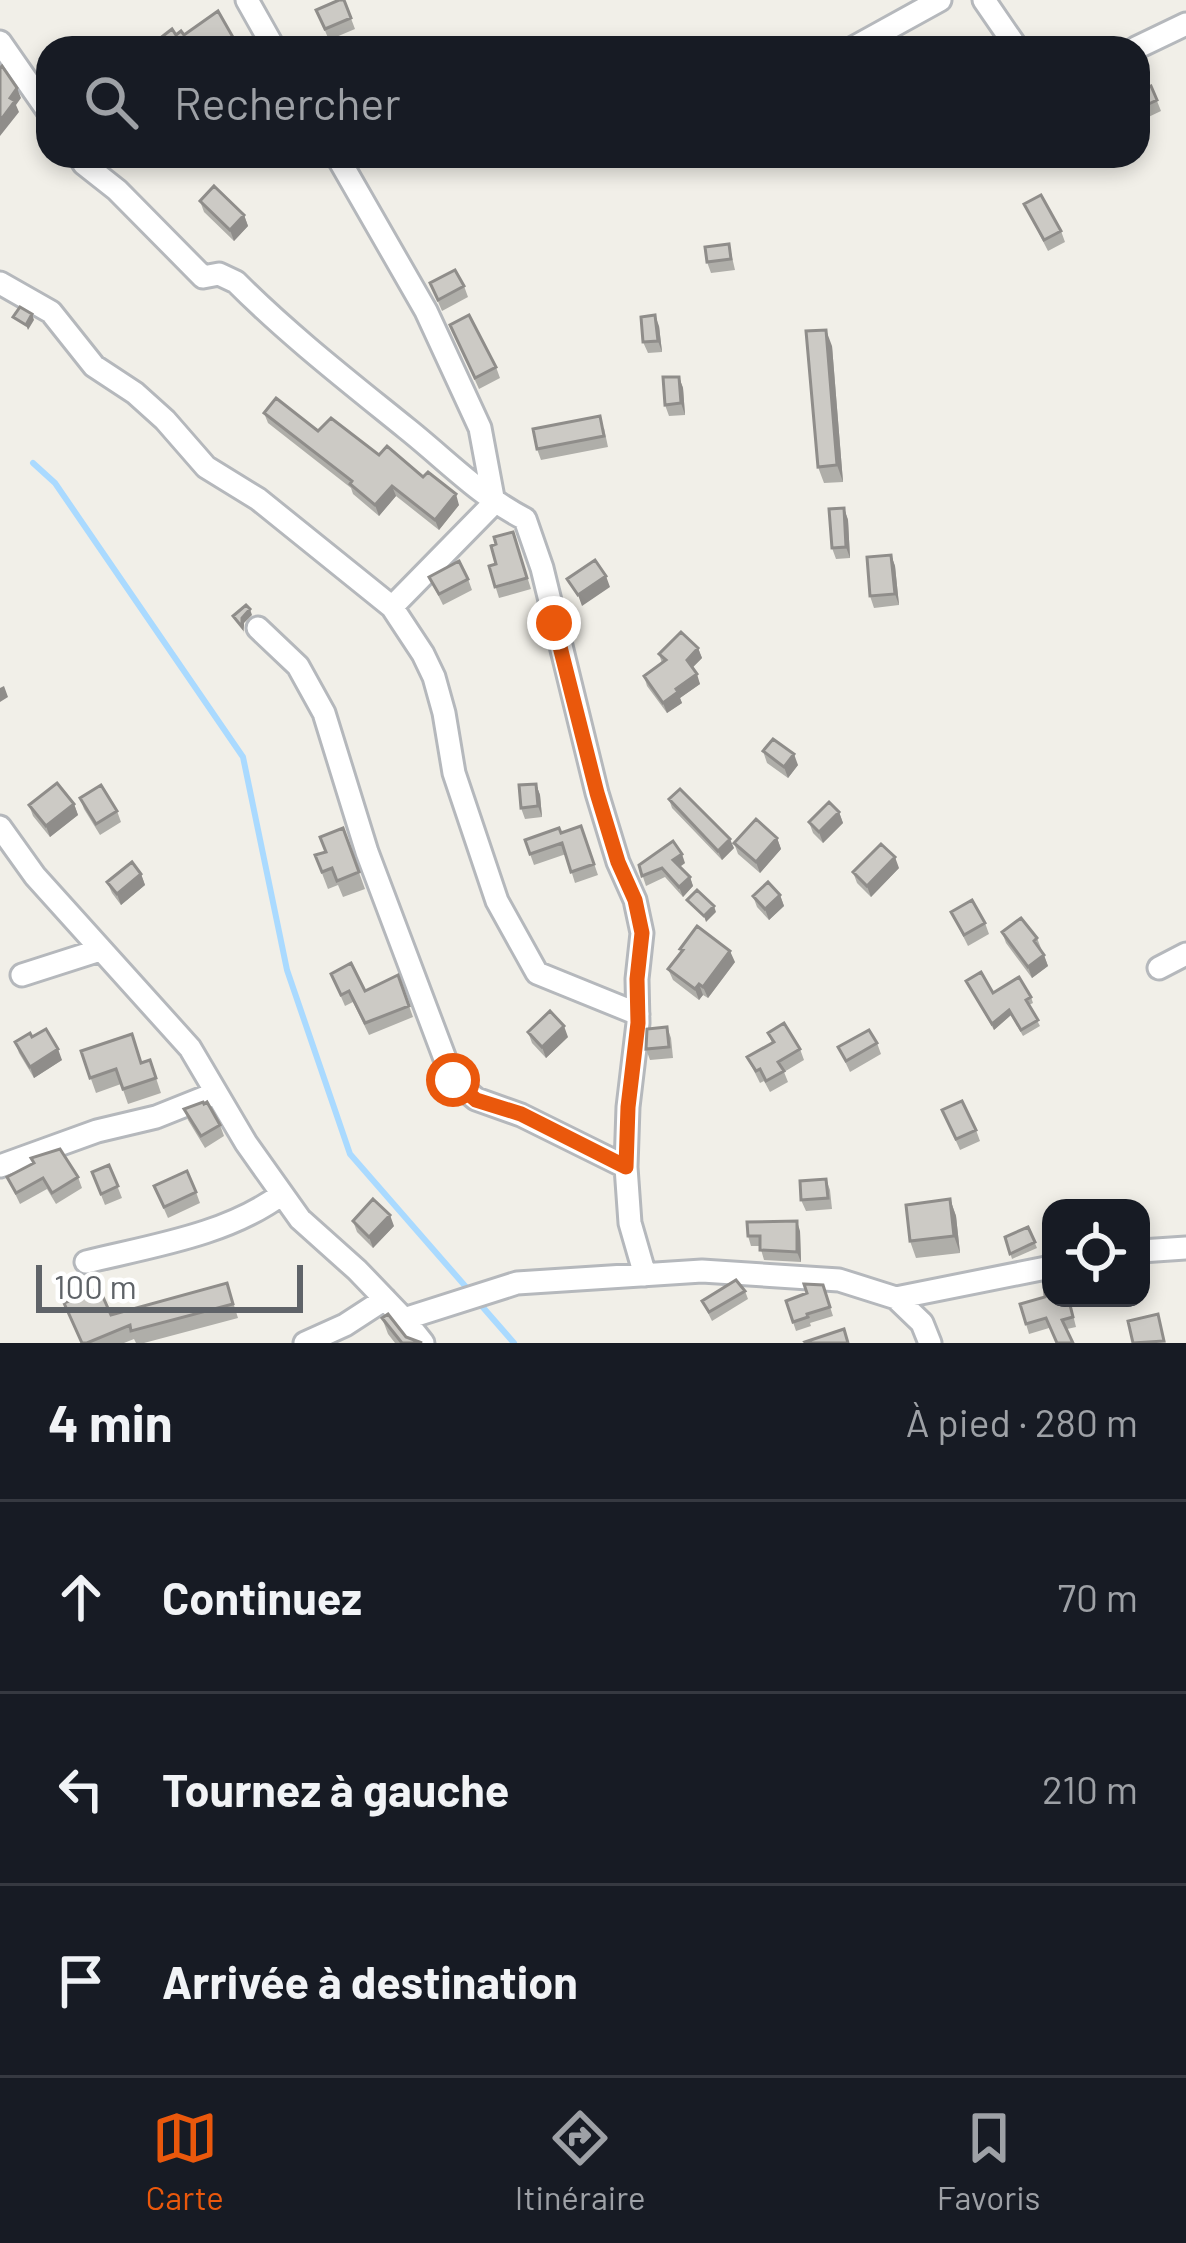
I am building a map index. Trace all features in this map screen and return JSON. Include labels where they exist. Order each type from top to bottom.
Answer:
[{"type":"street","points":[[247,0],[267,36]]},
{"type":"street","points":[[875,36],[940,0]]},
{"type":"street","points":[[984,0],[1009,36]]},
{"type":"street","points":[[1150,41],[1186,24]]},
{"type":"street","points":[[0,42],[36,94]]},
{"type":"street","points":[[91,168],[203,277],[219,274],[236,282],[321,360],[494,503],[525,519],[542,568],[597,793],[642,933],[626,1167],[631,1223],[645,1275]]},
{"type":"street","points":[[344,168],[426,311],[480,428],[494,503]]},
{"type":"street","points":[[0,283],[51,312],[94,366],[165,420],[206,467],[258,499],[392,607],[434,677],[454,773],[497,902],[537,973],[638,1014]]},
{"type":"street","points":[[392,607],[494,503]]},
{"type":"street","points":[[258,628],[298,666],[324,713],[367,852],[453,1080],[476,1100],[521,1114],[626,1167]]},
{"type":"street","points":[[0,827],[34,876],[190,1048],[246,1143],[300,1219],[385,1299],[423,1343]]},
{"type":"street","points":[[22,974],[100,950]]},
{"type":"street","points":[[1160,968],[1186,954]]},
{"type":"street","points":[[0,1166],[216,1093]]},
{"type":"street","points":[[86,1262],[220,1226],[258,1211],[282,1194]]},
{"type":"street","points":[[1150,1250],[1186,1248]]},
{"type":"street","points":[[896,1298],[1042,1269]]},
{"type":"street","points":[[404,1319],[517,1283],[702,1271],[839,1280],[896,1298],[922,1323],[930,1343]]},
{"type":"street","points":[[305,1343],[385,1299]]},
{"type":"building","points":[[344,0],[351,18],[325,29],[316,10]]},
{"type":"building","points":[[218,11],[232,36],[163,36],[172,29],[184,35]]},
{"type":"building","points":[[0,68],[17,88],[10,98],[15,101],[0,121]]},
{"type":"building","points":[[214,186],[244,215],[230,230],[200,201]]},
{"type":"building","points":[[1041,195],[1061,231],[1044,240],[1024,204]]},
{"type":"building","points":[[729,244],[731,259],[707,262],[705,247]]},
{"type":"building","points":[[455,270],[464,286],[438,300],[430,283]]},
{"type":"building","points":[[20,307],[32,314],[26,325],[13,317]]},
{"type":"building","points":[[469,315],[496,367],[475,378],[450,325]]},
{"type":"building","points":[[655,315],[658,341],[643,342],[641,317]]},
{"type":"building","points":[[826,330],[837,465],[818,467],[806,331]]},
{"type":"building","points":[[663,377],[679,377],[681,403],[665,405]]},
{"type":"building","points":[[276,398],[318,431],[331,418],[379,455],[387,446],[423,477],[428,472],[456,494],[435,520],[392,486],[375,505],[352,481],[264,413]]},
{"type":"building","points":[[600,416],[604,436],[537,449],[533,429]]},
{"type":"building","points":[[844,508],[846,547],[832,548],[829,509]]},
{"type":"building","points":[[513,532],[527,578],[495,587],[489,566],[496,564],[491,546],[496,544],[494,537]]},
{"type":"building","points":[[891,555],[895,594],[870,596],[867,557]]},
{"type":"building","points":[[595,560],[606,576],[578,595],[567,579]]},
{"type":"building","points":[[459,561],[468,579],[439,594],[429,577]]},
{"type":"building","points":[[246,605],[250,609],[242,618],[242,627],[233,616]]},
{"type":"building","points":[[681,632],[698,648],[687,660],[697,674],[663,703],[644,676],[666,660],[659,654]]},
{"type":"building","points":[[773,739],[794,754],[784,767],[763,751]]},
{"type":"building","points":[[57,783],[74,804],[46,826],[29,805]]},
{"type":"building","points":[[536,784],[538,806],[521,808],[519,785]]},
{"type":"building","points":[[101,785],[117,811],[96,824],[80,798]]},
{"type":"building","points":[[680,789],[730,839],[718,851],[669,799]]},
{"type":"building","points":[[829,802],[839,812],[819,832],[809,822]]},
{"type":"building","points":[[756,819],[777,838],[756,862],[734,843]]},
{"type":"building","points":[[581,826],[594,864],[571,872],[562,843],[530,854],[525,840]]},
{"type":"building","points":[[343,828],[359,872],[337,881],[332,868],[322,872],[315,855],[326,852],[320,837]]},
{"type":"building","points":[[673,841],[682,854],[673,860],[690,877],[679,887],[662,868],[642,876],[639,865]]},
{"type":"building","points":[[881,844],[895,857],[867,886],[853,872]]},
{"type":"building","points":[[132,862],[141,874],[117,894],[107,882]]},
{"type":"building","points":[[768,882],[780,895],[765,909],[753,896]]},
{"type":"building","points":[[697,890],[714,906],[704,916],[687,900]]},
{"type":"building","points":[[972,900],[985,923],[964,935],[951,912]]},
{"type":"building","points":[[1021,918],[1044,955],[1028,967],[1002,932]]},
{"type":"building","points":[[697,926],[730,951],[703,987],[699,984],[695,989],[668,969]]},
{"type":"building","points":[[351,963],[365,991],[398,975],[409,1006],[365,1023],[349,991],[341,995],[331,974]]},
{"type":"building","points":[[981,972],[993,993],[1019,977],[1038,1020],[1021,1030],[1009,1010],[992,1024],[966,981]]},
{"type":"building","points":[[550,1011],[564,1026],[542,1047],[528,1032]]},
{"type":"building","points":[[784,1023],[800,1049],[778,1062],[784,1071],[766,1081],[747,1057],[774,1042],[768,1033]]},
{"type":"building","points":[[667,1027],[669,1047],[646,1049],[647,1029]]},
{"type":"building","points":[[46,1029],[58,1049],[30,1067],[15,1042]]},
{"type":"building","points":[[869,1030],[877,1043],[846,1061],[838,1047]]},
{"type":"building","points":[[132,1034],[141,1063],[150,1060],[156,1078],[123,1089],[116,1069],[90,1078],[81,1051]]},
{"type":"building","points":[[962,1101],[976,1130],[956,1139],[942,1110]]},
{"type":"building","points":[[203,1102],[220,1125],[201,1136],[184,1109]]},
{"type":"building","points":[[60,1149],[78,1177],[52,1193],[43,1178],[16,1193],[7,1177],[34,1163],[31,1158]]},
{"type":"building","points":[[109,1165],[118,1186],[101,1194],[92,1172]]},
{"type":"building","points":[[187,1171],[196,1192],[164,1207],[154,1186]]},
{"type":"building","points":[[826,1179],[828,1198],[801,1200],[800,1181]]},
{"type":"building","points":[[373,1199],[390,1215],[369,1237],[353,1221]]},
{"type":"building","points":[[950,1199],[954,1236],[910,1241],[906,1205]]},
{"type":"building","points":[[797,1221],[797,1252],[760,1250],[760,1236],[748,1236],[747,1222]]},
{"type":"building","points":[[1028,1227],[1035,1242],[1010,1254],[1005,1237]]},
{"type":"building","points":[[736,1280],[745,1291],[709,1312],[702,1301]]},
{"type":"building","points":[[227,1283],[233,1304],[131,1331],[130,1325],[87,1343],[82,1343],[64,1303],[99,1288],[111,1315]]},
{"type":"building","points":[[804,1284],[823,1285],[830,1307],[793,1322],[786,1301],[807,1293]]},
{"type":"building","points":[[1042,1298],[1042,1307],[1070,1307],[1073,1317],[1062,1320],[1073,1343],[1057,1343],[1046,1318],[1026,1324],[1020,1304]]},
{"type":"building","points":[[388,1314],[406,1337],[422,1343],[402,1343],[382,1318]]},
{"type":"building","points":[[1158,1314],[1164,1341],[1133,1343],[1128,1321]]},
{"type":"building","points":[[844,1329],[848,1343],[805,1342]]},
{"type":"waterway","points":[[33,463],[55,483],[243,757],[287,970],[350,1154],[466,1287]]},
{"type":"waterway","points":[[480,1304],[514,1343]]},
{"type":"route","points":[[453,1080],[476,1100],[521,1114],[626,1167],[642,933],[597,793],[554,623]]}]
